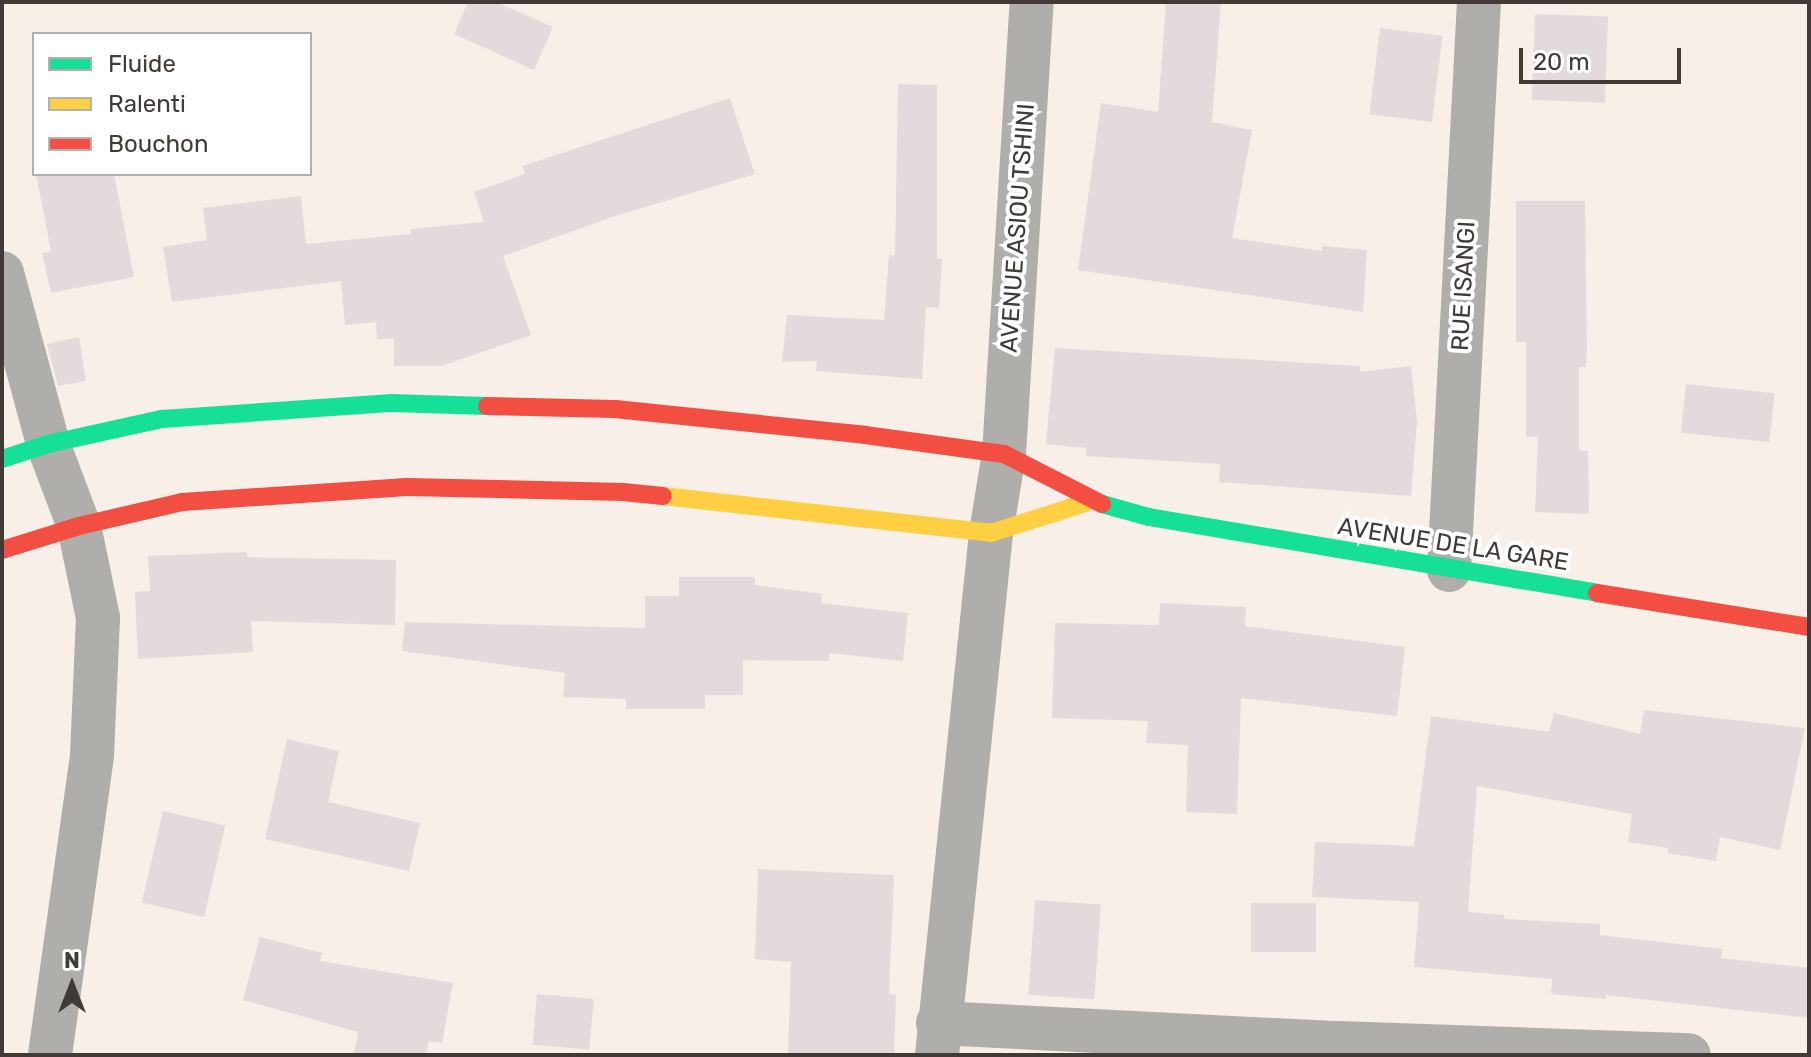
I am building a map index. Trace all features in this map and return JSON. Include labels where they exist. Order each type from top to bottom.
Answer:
[{"type":"main road","points":[[2,459],[48,444],[162,419],[392,403],[615,409],[865,435],[1004,454]]},
{"type":"main road","name":"AVENUE DE LA GARE","points":[[1004,454],[1091,501],[1149,517],[1449,570],[1809,627]]},
{"type":"main road","points":[[2,550],[79,526],[182,502],[407,487],[623,492],[991,533],[1091,501]]},
{"type":"street","name":"AVENUE ASIOU TSHINI","points":[[937,1039],[991,533],[1004,454],[1032,2]]},
{"type":"street","name":"RUE ISANGI","points":[[1449,570],[1479,2]]},
{"type":"street","points":[[2,273],[48,444],[79,526],[98,618],[92,756],[50,1055]]},
{"type":"street","points":[[937,1039],[1338,1043],[1689,1055]]},
{"type":"building","points":[[468,2],[496,2],[553,27],[534,70],[454,34]]},
{"type":"building","points":[[1166,2],[1221,2],[1212,122],[1252,130],[1232,238],[1322,251],[1322,246],[1367,250],[1363,312],[1078,270],[1101,103],[1158,112]]},
{"type":"building","points":[[1535,14],[1608,17],[1605,102],[1532,100]]},
{"type":"building","points":[[1380,28],[1443,36],[1432,122],[1369,114]]},
{"type":"building","points":[[898,84],[937,85],[937,258],[942,259],[939,308],[926,307],[922,379],[816,371],[817,361],[782,362],[787,315],[884,320],[889,255],[895,256]]},
{"type":"building","points":[[730,98],[755,174],[612,217],[503,256],[531,335],[442,366],[394,366],[394,338],[377,340],[376,322],[345,325],[341,281],[172,302],[163,247],[207,240],[203,208],[301,196],[306,244],[411,234],[411,229],[484,222],[474,192],[525,174],[522,166]]},
{"type":"building","points":[[36,176],[114,176],[134,277],[51,293],[42,253],[51,251]]},
{"type":"building","points":[[1516,201],[1585,201],[1587,345],[1586,367],[1579,367],[1579,450],[1588,451],[1589,514],[1535,512],[1538,437],[1526,437],[1526,342],[1516,342]]},
{"type":"building","points":[[79,337],[86,381],[58,386],[47,344]]},
{"type":"building","points":[[1055,348],[1360,366],[1360,372],[1411,366],[1417,421],[1411,496],[1219,482],[1220,464],[1086,456],[1086,448],[1046,444]]},
{"type":"building","points":[[1686,384],[1775,393],[1769,442],[1681,433]]},
{"type":"building","points":[[247,552],[247,557],[396,560],[395,625],[251,621],[253,652],[138,659],[135,592],[150,591],[148,556]]},
{"type":"building","points":[[679,577],[755,577],[755,585],[822,594],[821,603],[908,613],[903,661],[829,653],[829,661],[743,660],[743,695],[705,695],[705,709],[626,709],[626,699],[563,697],[565,673],[402,651],[405,622],[645,628],[645,596],[679,596]]},
{"type":"building","points":[[1160,603],[1246,607],[1245,626],[1405,647],[1397,716],[1241,698],[1237,814],[1186,812],[1188,745],[1146,743],[1148,721],[1052,718],[1055,623],[1159,625]]},
{"type":"building","points":[[1644,710],[1805,728],[1780,850],[1720,837],[1716,861],[1667,853],[1668,848],[1628,842],[1632,814],[1477,786],[1468,912],[1504,915],[1504,919],[1600,924],[1600,935],[1722,949],[1721,958],[1809,968],[1809,1018],[1606,995],[1606,999],[1551,994],[1552,979],[1414,967],[1419,902],[1312,897],[1315,842],[1414,846],[1431,716],[1549,732],[1554,713],[1640,734]]},
{"type":"building","points":[[287,739],[339,751],[328,802],[420,823],[409,871],[265,839]]},
{"type":"building","points":[[163,811],[225,825],[204,917],[142,903]]},
{"type":"building","points":[[758,869],[894,875],[889,994],[896,995],[894,1055],[788,1055],[791,962],[755,959]]},
{"type":"building","points":[[1035,900],[1101,905],[1094,999],[1028,995]]},
{"type":"building","points":[[1251,903],[1316,903],[1316,952],[1251,952]]},
{"type":"building","points":[[260,937],[322,953],[320,961],[453,983],[442,1043],[429,1041],[426,1055],[354,1055],[358,1032],[243,1000]]},
{"type":"building","points":[[537,994],[594,999],[589,1050],[533,1045]]},
{"type":"traffic: fast","points":[[2,459],[48,444],[162,419],[392,403],[487,406]]},
{"type":"traffic: fast","points":[[1102,504],[1149,517],[1597,593]]},
{"type":"traffic: slow","points":[[663,496],[991,533],[1091,501]]},
{"type":"traffic: jam","points":[[487,406],[615,409],[865,435],[1004,454],[1102,504]]},
{"type":"traffic: jam","points":[[2,550],[79,526],[182,502],[407,487],[623,492],[663,496]]},
{"type":"traffic: jam","points":[[1597,593],[1809,627]]}]
